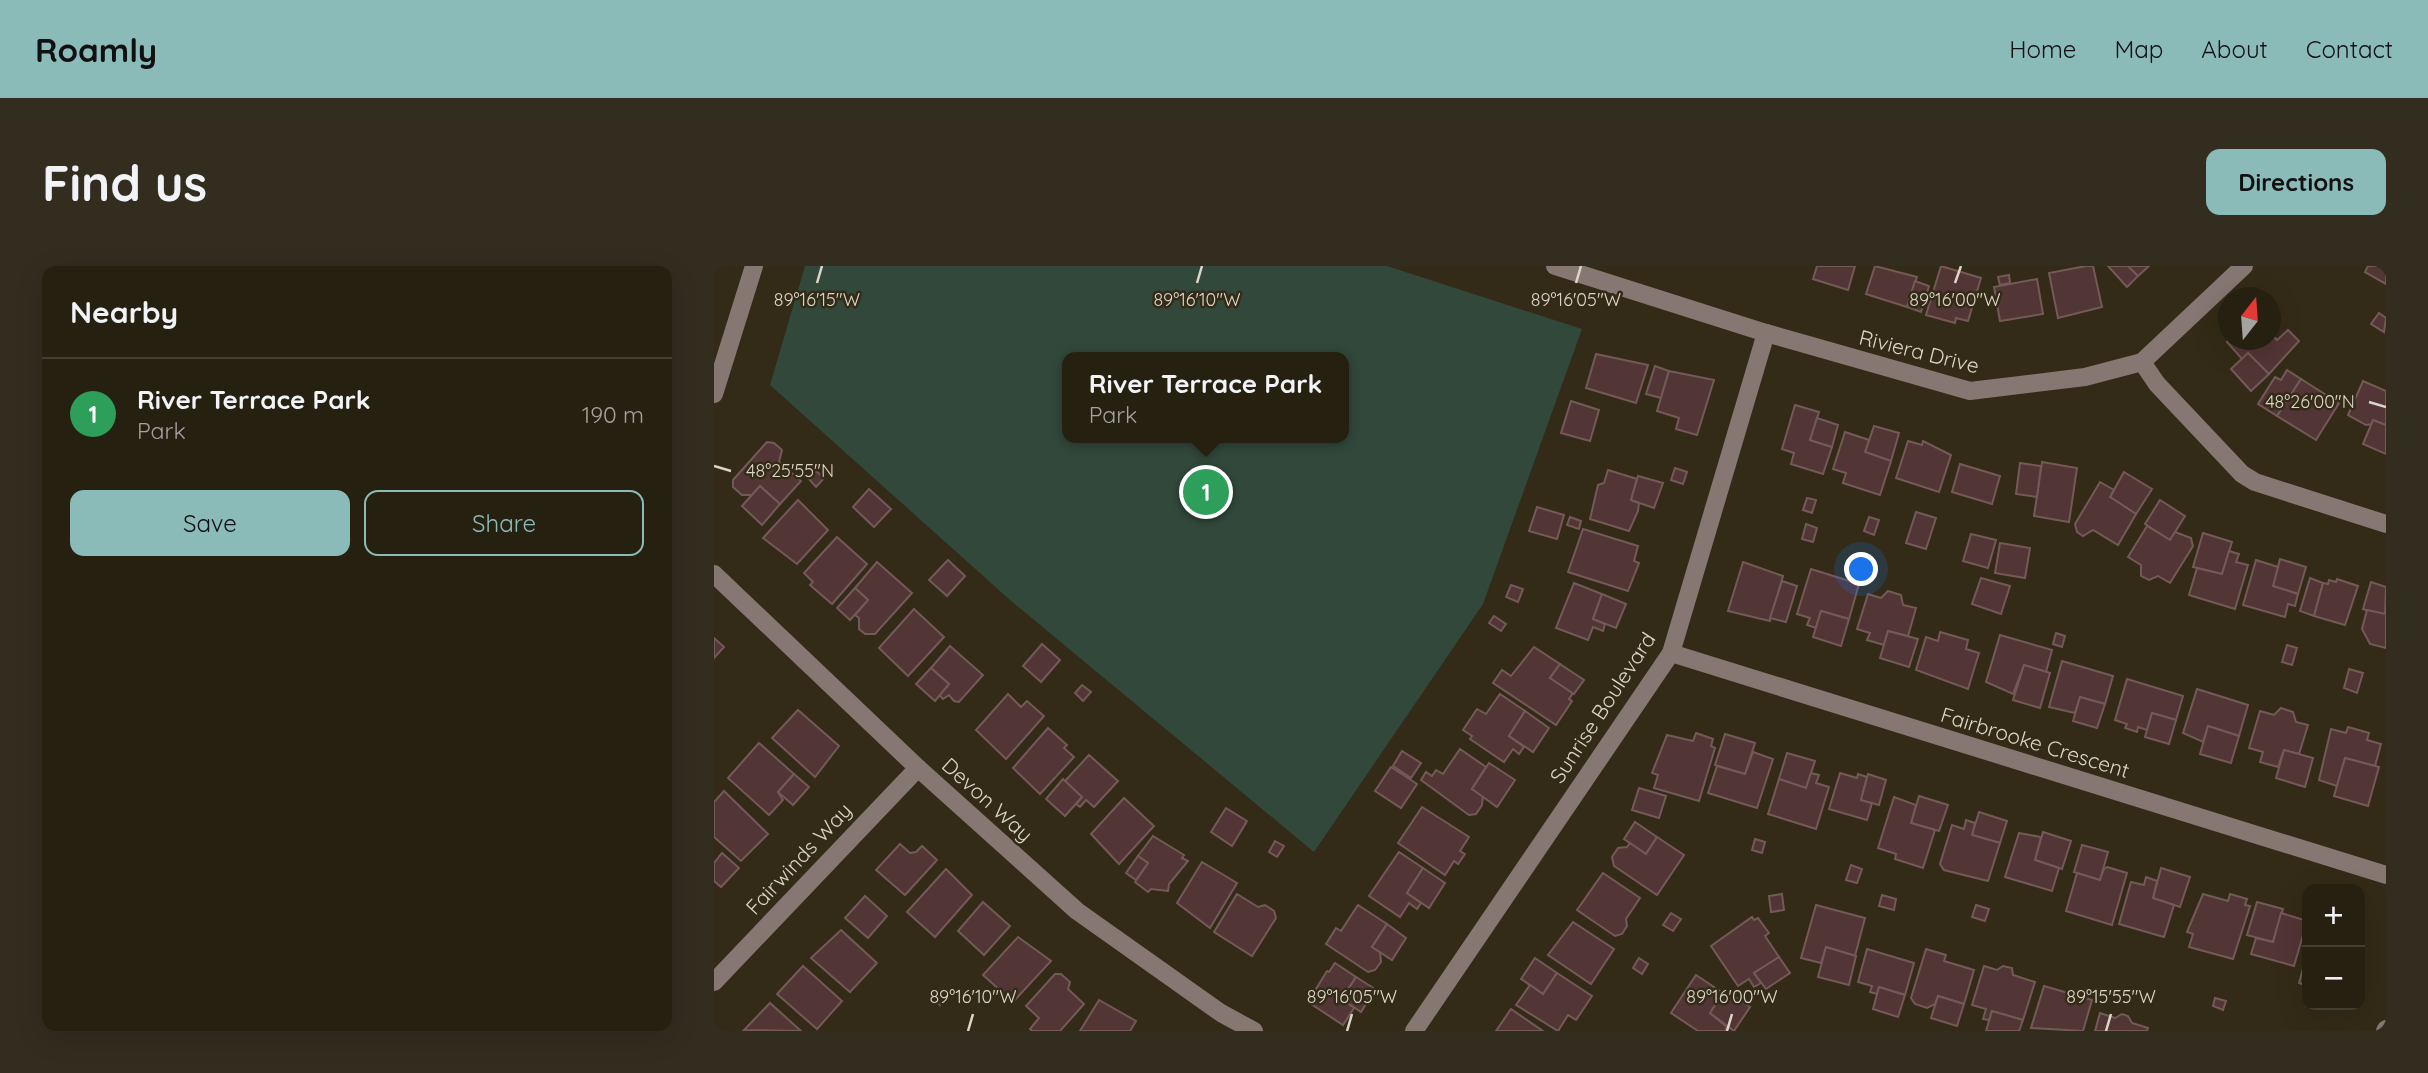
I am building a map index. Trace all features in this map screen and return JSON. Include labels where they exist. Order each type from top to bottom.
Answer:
[{"type":"street","points":[[714,394],[718,362],[754,266]]},
{"type":"street","name":"Riviera Drive","points":[[1555,266],[1766,333],[1970,391],[2085,377],[2143,362],[2244,266]]},
{"type":"street","name":"Sunrise Boulevard","points":[[1414,1031],[1671,653],[1766,333]]},
{"type":"street","points":[[2143,362],[2157,384],[2242,474],[2255,481],[2386,524]]},
{"type":"street","name":"Devon Way","points":[[714,574],[918,768],[1077,911],[1221,1013],[1254,1031]]},
{"type":"street","name":"Fairbrooke Crescent","points":[[1671,653],[2386,875]]},
{"type":"street","name":"Fairwinds Way","points":[[714,982],[918,768]]},
{"type":"green space","points":[[805,266],[1387,266],[1582,329],[1483,604],[1314,852],[1010,600],[770,385]]},
{"type":"building","points":[[1817,266],[1855,266],[1848,290],[1813,279]]},
{"type":"building","points":[[1875,266],[1917,277],[1907,307],[1866,294]]},
{"type":"building","points":[[1941,266],[1981,278],[1968,321],[1956,318],[1955,323],[1926,315]]},
{"type":"building","points":[[2093,266],[2102,307],[2058,318],[2049,273]]},
{"type":"building","points":[[2108,266],[2128,266],[2138,276],[2127,287]]},
{"type":"building","points":[[2128,266],[2149,266],[2138,276]]},
{"type":"building","points":[[2368,266],[2386,266],[2386,284],[2365,272]]},
{"type":"building","points":[[2009,275],[2010,283],[2000,285],[1998,277]]},
{"type":"building","points":[[2037,279],[2043,314],[2000,321],[1994,287]]},
{"type":"building","points":[[1915,281],[1929,286],[1921,312],[1907,307]]},
{"type":"building","points":[[2379,313],[2386,318],[2384,332],[2371,324]]},
{"type":"building","points":[[2288,330],[2299,341],[2269,374],[2248,353],[2242,359],[2234,350],[2281,350],[2281,336]]},
{"type":"building","points":[[2248,353],[2269,374],[2251,391],[2231,369]]},
{"type":"building","points":[[1596,354],[1648,365],[1636,403],[1586,388]]},
{"type":"building","points":[[1655,366],[1669,371],[1661,398],[1646,394]]},
{"type":"building","points":[[2287,370],[2301,379],[2277,416],[2258,404],[2275,377],[2281,380]]},
{"type":"building","points":[[1669,371],[1714,380],[1697,435],[1676,429],[1679,418],[1657,411]]},
{"type":"building","points":[[2301,379],[2339,403],[2316,440],[2277,416]]},
{"type":"building","points":[[2363,381],[2386,391],[2386,425],[2373,420],[2372,424],[2366,425],[2348,415]]},
{"type":"building","points":[[1571,401],[1599,410],[1590,441],[1561,433]]},
{"type":"building","points":[[1795,405],[1819,412],[1810,440],[1832,447],[1823,474],[1791,464],[1794,453],[1782,449]]},
{"type":"building","points":[[1817,418],[1838,425],[1832,447],[1810,440]]},
{"type":"building","points":[[2373,420],[2386,425],[2386,454],[2363,444]]},
{"type":"building","points":[[1874,426],[1899,433],[1891,461],[1865,452]]},
{"type":"building","points":[[1845,432],[1869,440],[1865,452],[1891,461],[1880,495],[1843,483],[1846,473],[1833,469]]},
{"type":"building","points":[[1908,441],[1922,445],[1923,441],[1951,455],[1939,492],[1896,478]]},
{"type":"building","points":[[767,442],[774,443],[782,450],[779,462],[801,481],[780,504],[760,486],[752,495],[742,495],[733,487],[733,480]]},
{"type":"building","points":[[2042,462],[2077,468],[2069,522],[2034,516]]},
{"type":"building","points":[[2020,463],[2041,466],[2037,497],[2016,494]]},
{"type":"building","points":[[1960,464],[2000,476],[1992,504],[1952,492]]},
{"type":"building","points":[[1675,468],[1687,472],[1683,484],[1671,480]]},
{"type":"building","points":[[1608,470],[1637,479],[1631,500],[1639,503],[1638,511],[1629,531],[1590,519],[1598,485],[1604,483]]},
{"type":"building","points":[[816,471],[824,478],[816,487],[809,479]]},
{"type":"building","points":[[2124,472],[2152,489],[2136,514],[2110,497]]},
{"type":"building","points":[[1638,476],[1663,483],[1654,508],[1631,500]]},
{"type":"building","points":[[2100,482],[2114,490],[2110,497],[2136,514],[2118,545],[2093,530],[2083,536],[2077,532],[2075,524]]},
{"type":"building","points":[[760,486],[780,504],[762,525],[742,506]]},
{"type":"building","points":[[869,489],[891,509],[874,527],[853,507]]},
{"type":"building","points":[[1807,498],[1816,500],[1812,513],[1803,510]]},
{"type":"building","points":[[798,500],[828,530],[797,564],[763,538]]},
{"type":"building","points":[[2160,500],[2185,516],[2170,540],[2145,524]]},
{"type":"building","points":[[1537,507],[1564,515],[1557,539],[1529,531]]},
{"type":"building","points":[[1916,512],[1936,518],[1926,549],[1906,543]]},
{"type":"building","points":[[1570,517],[1581,521],[1579,529],[1567,525]]},
{"type":"building","points":[[1869,517],[1879,520],[1874,535],[1864,531]]},
{"type":"building","points":[[1806,524],[1817,528],[1813,542],[1802,539]]},
{"type":"building","points":[[2147,526],[2170,540],[2175,532],[2191,538],[2193,546],[2170,583],[2158,576],[2149,580],[2141,576],[2141,565],[2128,557]]},
{"type":"building","points":[[1583,529],[1638,546],[1634,561],[1639,563],[1628,591],[1568,572]]},
{"type":"building","points":[[2203,533],[2232,542],[2222,574],[2193,567]]},
{"type":"building","points":[[1971,534],[1996,540],[1988,568],[1963,561]]},
{"type":"building","points":[[837,537],[867,564],[832,604],[810,585],[813,582],[804,573]]},
{"type":"building","points":[[2000,543],[2030,548],[2025,578],[1995,573]]},
{"type":"building","points":[[2229,551],[2239,554],[2236,562],[2248,565],[2235,609],[2189,595],[2197,568],[2222,574]]},
{"type":"building","points":[[2280,559],[2306,567],[2298,594],[2273,586]]},
{"type":"building","points":[[948,560],[965,576],[947,596],[929,580]]},
{"type":"building","points":[[2256,560],[2278,567],[2273,586],[2298,594],[2295,606],[2288,604],[2285,617],[2243,605]]},
{"type":"building","points":[[877,562],[912,593],[875,634],[865,634],[859,629],[859,618],[855,615],[868,600],[855,588]]},
{"type":"building","points":[[1743,562],[1783,576],[1770,621],[1728,611]]},
{"type":"building","points":[[1811,569],[1859,584],[1849,619],[1821,611],[1816,628],[1807,625],[1810,618],[1797,614]]},
{"type":"building","points":[[1981,578],[2010,586],[2001,614],[1972,604]]},
{"type":"building","points":[[2310,578],[2323,583],[2314,616],[2300,611]]},
{"type":"building","points":[[2337,579],[2358,586],[2345,625],[2314,616],[2323,583],[2328,584],[2329,580],[2336,582]]},
{"type":"building","points":[[1782,581],[1797,586],[1786,622],[1770,618]]},
{"type":"building","points":[[2371,582],[2386,587],[2385,616],[2363,609]]},
{"type":"building","points":[[1574,583],[1602,594],[1593,619],[1605,624],[1603,631],[1593,627],[1588,640],[1556,628]]},
{"type":"building","points":[[1511,585],[1523,589],[1518,602],[1506,597]]},
{"type":"building","points":[[855,588],[868,600],[850,620],[837,608]]},
{"type":"building","points":[[1888,591],[1901,595],[1903,605],[1916,608],[1908,636],[1888,631],[1884,645],[1867,640],[1870,633],[1857,629],[1868,594],[1881,598]]},
{"type":"building","points":[[1602,594],[1626,604],[1616,628],[1593,619]]},
{"type":"building","points":[[914,609],[944,637],[908,676],[879,648]]},
{"type":"building","points":[[2367,610],[2386,614],[2386,648],[2370,644],[2362,629]]},
{"type":"building","points":[[1821,611],[1849,619],[1841,646],[1813,637]]},
{"type":"building","points":[[1494,616],[1506,624],[1501,631],[1489,623]]},
{"type":"building","points":[[1888,631],[1918,639],[1909,667],[1880,658]]},
{"type":"building","points":[[1940,632],[1968,640],[1966,649],[1979,653],[1968,689],[1916,670],[1926,637],[1938,641]]},
{"type":"building","points":[[2056,633],[2065,636],[2062,647],[2053,644]]},
{"type":"building","points":[[2000,635],[2052,650],[2046,672],[2024,665],[2013,694],[1986,682]]},
{"type":"building","points":[[714,638],[724,647],[714,658]]},
{"type":"building","points":[[1042,644],[1060,660],[1041,682],[1023,666]]},
{"type":"building","points":[[2287,645],[2297,648],[2292,665],[2282,662]]},
{"type":"building","points":[[950,646],[983,675],[959,702],[949,695],[943,699],[939,695],[949,684],[931,668]]},
{"type":"building","points":[[1534,647],[1560,664],[1550,678],[1573,693],[1569,699],[1572,701],[1556,725],[1493,683],[1502,670],[1511,676]]},
{"type":"building","points":[[2062,661],[2113,676],[2105,704],[2080,697],[2075,713],[2049,707]]},
{"type":"building","points":[[1560,664],[1584,680],[1574,694],[1550,678]]},
{"type":"building","points":[[2024,665],[2050,673],[2040,708],[2013,700]]},
{"type":"building","points":[[931,668],[949,684],[935,701],[916,684]]},
{"type":"building","points":[[2349,669],[2363,673],[2357,693],[2344,688]]},
{"type":"building","points":[[2127,679],[2183,696],[2176,720],[2152,713],[2147,730],[2138,727],[2137,732],[2125,728],[2127,724],[2115,720]]},
{"type":"building","points":[[1082,685],[1091,692],[1083,701],[1075,693]]},
{"type":"building","points":[[2197,689],[2248,705],[2239,736],[2208,726],[2203,742],[2183,733]]},
{"type":"building","points":[[1008,694],[1021,707],[1027,701],[1044,716],[1006,759],[976,730]]},
{"type":"building","points":[[1500,694],[1525,711],[1509,736],[1524,747],[1519,754],[1513,749],[1504,762],[1470,739],[1472,736],[1463,730],[1477,709],[1486,714]]},
{"type":"building","points":[[2080,697],[2105,704],[2097,728],[2073,721]]},
{"type":"building","points":[[2281,708],[2293,712],[2296,722],[2308,725],[2299,754],[2284,750],[2278,767],[2260,762],[2263,752],[2249,748],[2260,711],[2274,715]]},
{"type":"building","points":[[798,710],[839,746],[815,777],[772,738]]},
{"type":"building","points":[[1525,711],[1549,728],[1533,752],[1509,736]]},
{"type":"building","points":[[2152,713],[2176,720],[2169,744],[2145,737]]},
{"type":"building","points":[[2208,726],[2239,736],[2231,763],[2200,754]]},
{"type":"building","points":[[2348,727],[2369,733],[2367,740],[2381,744],[2375,766],[2345,758],[2337,786],[2319,780],[2331,729],[2346,733]]},
{"type":"building","points":[[1048,728],[1067,745],[1064,748],[1074,757],[1040,794],[1013,768]]},
{"type":"building","points":[[1696,733],[1713,739],[1711,746],[1715,748],[1699,801],[1654,788],[1658,775],[1652,773],[1667,735],[1693,741]]},
{"type":"building","points":[[1725,734],[1755,743],[1745,774],[1715,765]]},
{"type":"building","points":[[759,743],[794,774],[778,792],[783,800],[769,815],[728,778]]},
{"type":"building","points":[[1460,749],[1486,767],[1472,789],[1483,796],[1482,805],[1476,814],[1469,815],[1421,780],[1426,772],[1432,776],[1436,770],[1443,774]]},
{"type":"building","points":[[2284,750],[2313,758],[2305,787],[2276,778]]},
{"type":"building","points":[[1402,751],[1421,763],[1411,778],[1393,766]]},
{"type":"building","points":[[1753,752],[1773,759],[1757,808],[1708,793],[1717,766],[1745,774]]},
{"type":"building","points":[[1787,753],[1815,761],[1806,788],[1779,779]]},
{"type":"building","points":[[1089,755],[1118,781],[1094,807],[1086,800],[1080,807],[1076,804],[1082,797],[1065,781]]},
{"type":"building","points":[[2345,758],[2379,767],[2368,806],[2334,796]]},
{"type":"building","points":[[1489,763],[1515,780],[1497,807],[1472,789]]},
{"type":"building","points":[[1391,767],[1417,784],[1401,808],[1375,791]]},
{"type":"building","points":[[1811,773],[1819,775],[1816,783],[1829,787],[1816,829],[1768,814],[1779,779],[1806,788]]},
{"type":"building","points":[[1840,773],[1857,778],[1858,774],[1867,777],[1861,800],[1872,803],[1867,820],[1829,809]]},
{"type":"building","points":[[794,774],[809,787],[793,805],[778,792]]},
{"type":"building","points":[[1868,774],[1886,780],[1879,805],[1861,800]]},
{"type":"building","points":[[1063,779],[1082,797],[1065,816],[1046,799]]},
{"type":"building","points":[[1639,788],[1666,796],[1659,818],[1632,810]]},
{"type":"building","points":[[724,791],[768,834],[741,861],[714,837],[714,802]]},
{"type":"building","points":[[1919,796],[1948,805],[1939,831],[1911,823]]},
{"type":"building","points":[[1894,797],[1916,805],[1911,823],[1935,830],[1923,868],[1895,859],[1896,854],[1878,848]]},
{"type":"building","points":[[1124,798],[1154,826],[1119,864],[1091,834]]},
{"type":"building","points":[[1422,807],[1469,837],[1460,851],[1465,854],[1458,864],[1454,861],[1445,875],[1398,843]]},
{"type":"building","points":[[1226,808],[1247,821],[1232,846],[1211,832]]},
{"type":"building","points":[[1979,812],[2007,821],[2000,843],[1972,835]]},
{"type":"building","points":[[1966,820],[1975,823],[1972,835],[2000,843],[1988,881],[1944,870],[1940,864],[1952,825],[1964,829]]},
{"type":"building","points":[[1635,822],[1657,837],[1646,854],[1624,839]]},
{"type":"building","points":[[2043,832],[2071,841],[2062,869],[2035,860]]},
{"type":"building","points":[[2019,833],[2041,837],[2035,860],[2059,868],[2052,891],[2005,877]]},
{"type":"building","points":[[1153,836],[1184,855],[1182,858],[1188,861],[1169,884],[1168,891],[1151,889],[1148,892],[1135,882],[1148,863],[1138,856]]},
{"type":"building","points":[[1657,837],[1684,855],[1657,895],[1614,866],[1612,857],[1618,848],[1627,847],[1630,843],[1646,854]]},
{"type":"building","points":[[1755,839],[1765,842],[1762,853],[1752,850]]},
{"type":"building","points":[[1275,841],[1284,846],[1277,857],[1269,852]]},
{"type":"building","points":[[900,844],[910,853],[916,852],[922,846],[937,860],[905,895],[876,870]]},
{"type":"building","points":[[2082,845],[2108,852],[2100,880],[2074,872]]},
{"type":"building","points":[[1399,852],[1423,868],[1407,893],[1421,903],[1417,909],[1409,903],[1400,917],[1369,896]]},
{"type":"building","points":[[722,853],[739,868],[721,887],[714,881],[714,863]]},
{"type":"building","points":[[1138,856],[1148,863],[1136,880],[1126,873]]},
{"type":"building","points":[[1202,862],[1237,883],[1210,928],[1177,903]]},
{"type":"building","points":[[1851,865],[1862,869],[1857,883],[1846,880]]},
{"type":"building","points":[[2107,867],[2127,873],[2112,925],[2066,911],[2077,873],[2100,880]]},
{"type":"building","points":[[1423,868],[1445,883],[1429,908],[1407,893]]},
{"type":"building","points":[[2161,868],[2190,877],[2180,907],[2153,898]]},
{"type":"building","points":[[946,869],[972,895],[935,937],[907,912]]},
{"type":"building","points":[[1603,873],[1640,898],[1626,919],[1627,926],[1622,934],[1615,936],[1577,910]]},
{"type":"building","points":[[2146,877],[2157,881],[2153,898],[2174,905],[2164,937],[2119,924],[2131,882],[2144,885]]},
{"type":"building","points":[[1237,894],[1258,907],[1265,905],[1274,911],[1276,918],[1252,956],[1214,932]]},
{"type":"building","points":[[1782,894],[1784,910],[1771,912],[1769,896]]},
{"type":"building","points":[[2203,894],[2228,901],[2230,894],[2247,899],[2245,905],[2250,906],[2233,959],[2189,947],[2193,934],[2187,932]]},
{"type":"building","points":[[1882,895],[1896,899],[1894,910],[1879,906]]},
{"type":"building","points":[[865,896],[887,916],[868,938],[845,918]]},
{"type":"building","points":[[983,902],[1010,926],[984,955],[958,931]]},
{"type":"building","points":[[2257,902],[2283,909],[2273,942],[2247,935]]},
{"type":"building","points":[[1358,905],[1387,924],[1372,947],[1380,952],[1381,962],[1375,970],[1368,972],[1326,944],[1336,928],[1341,931]]},
{"type":"building","points":[[1816,905],[1865,918],[1855,956],[1826,947],[1821,963],[1801,958]]},
{"type":"building","points":[[1976,905],[1989,909],[1985,921],[1972,917]]},
{"type":"building","points":[[1671,913],[1681,919],[1673,931],[1663,925]]},
{"type":"building","points":[[2281,913],[2302,919],[2302,938],[2294,966],[2251,954],[2256,938],[2273,942]]},
{"type":"building","points":[[1752,917],[1754,920],[1758,918],[1769,933],[1765,936],[1779,957],[1754,973],[1761,983],[1754,987],[1749,979],[1738,986],[1711,946]]},
{"type":"building","points":[[1573,922],[1614,949],[1591,984],[1548,955]]},
{"type":"building","points":[[1387,924],[1406,938],[1392,960],[1372,947]]},
{"type":"building","points":[[841,930],[877,963],[850,992],[811,958]]},
{"type":"building","points":[[1018,937],[1051,961],[1013,1002],[983,975]]},
{"type":"building","points":[[1826,947],[1856,956],[1849,985],[1818,977]]},
{"type":"building","points":[[1867,949],[1914,963],[1905,995],[1879,987],[1877,994],[1870,992],[1872,986],[1858,982]]},
{"type":"building","points":[[1926,949],[1946,955],[1944,961],[1974,970],[1964,1004],[1938,996],[1935,1004],[1927,1008],[1915,1004],[1911,998]]},
{"type":"building","points":[[1779,957],[1790,973],[1766,989],[1754,973]]},
{"type":"building","points":[[1535,958],[1557,973],[1543,994],[1521,979]]},
{"type":"building","points":[[1639,958],[1648,964],[1642,974],[1633,968]]},
{"type":"building","points":[[1335,963],[1356,977],[1342,999],[1354,1008],[1343,1025],[1308,1002]]},
{"type":"building","points":[[803,966],[842,1001],[817,1029],[777,994]]},
{"type":"building","points":[[1984,966],[1997,970],[2003,966],[2012,968],[2013,975],[2035,982],[2023,1020],[1992,1011],[1989,1020],[1983,1019],[1986,1009],[1972,1005]]},
{"type":"building","points":[[1557,973],[1592,996],[1576,1020],[1568,1015],[1558,1031],[1516,1005],[1530,985],[1543,994]]},
{"type":"building","points":[[1055,974],[1061,974],[1070,982],[1068,989],[1084,1004],[1060,1031],[1032,1031],[1030,1029],[1039,1018],[1026,1006]]},
{"type":"building","points":[[1696,975],[1723,993],[1710,1013],[1727,1027],[1725,1031],[1698,1031],[1671,1013]]},
{"type":"building","points":[[1356,977],[1375,989],[1361,1012],[1342,999]]},
{"type":"building","points":[[2044,986],[2092,1000],[2083,1031],[2031,1028]]},
{"type":"building","points":[[1879,987],[1905,995],[1898,1017],[1873,1009]]},
{"type":"building","points":[[943,989],[950,995],[940,1005],[934,999]]},
{"type":"building","points":[[1725,990],[1750,1007],[1734,1031],[1710,1013]]},
{"type":"building","points":[[1938,996],[1964,1004],[1957,1026],[1931,1018]]},
{"type":"building","points":[[2215,998],[2226,1001],[2223,1010],[2213,1006]]},
{"type":"building","points":[[1099,1000],[1136,1021],[1130,1031],[1080,1031]]},
{"type":"building","points":[[770,1003],[801,1031],[744,1030]]},
{"type":"building","points":[[1511,1009],[1543,1031],[1496,1031]]},
{"type":"building","points":[[1992,1011],[2023,1020],[2019,1031],[1986,1031]]},
{"type":"building","points":[[2100,1013],[2115,1018],[2122,1014],[2128,1016],[2132,1023],[2148,1028],[2147,1031],[2095,1031]]},
{"type":"place","name":"River Terrace Park","points":[[1206,492]]}]
